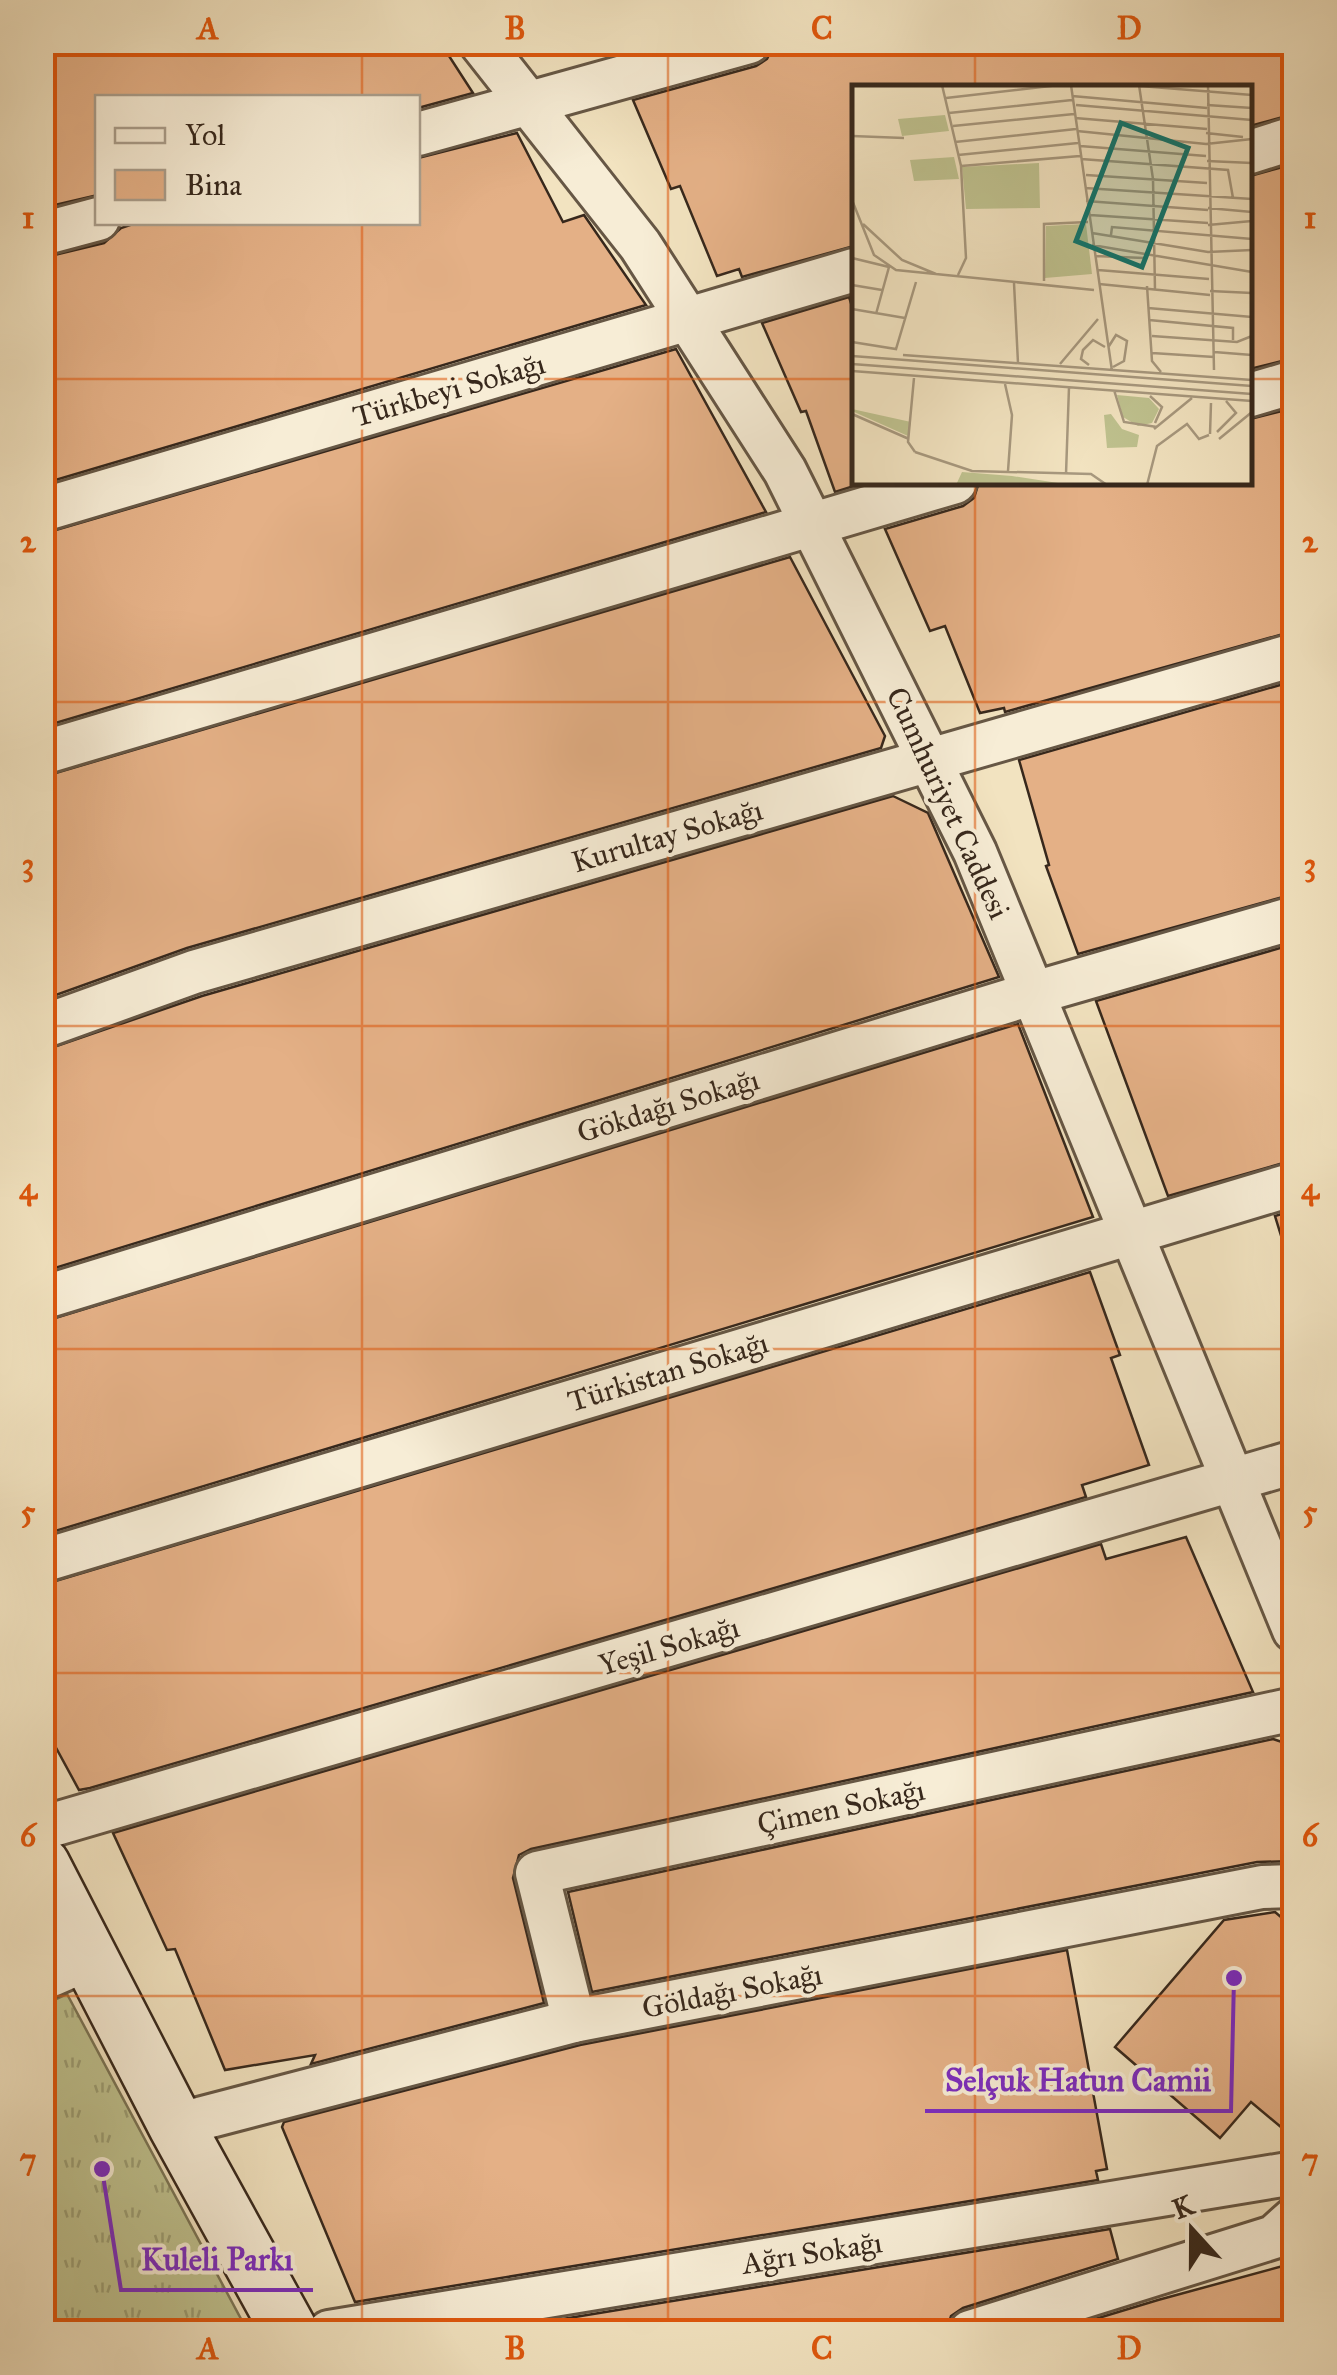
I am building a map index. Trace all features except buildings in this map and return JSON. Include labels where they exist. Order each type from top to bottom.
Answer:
[{"type":"main road","points":[[42,1866],[66,1968],[176,2125],[290,2332]]},
{"type":"street","name":"Cumhuriyet Caddesi","points":[[480,42],[640,246],[785,471],[931,760],[1034,992],[1294,1630]]},
{"type":"street","points":[[420,133],[749,42]]},
{"type":"street","points":[[1252,151],[1294,138]]},
{"type":"street","points":[[42,234],[95,220]]},
{"type":"street","name":"Türkbeyi Sokağı","points":[[42,510],[852,271]]},
{"type":"street","points":[[1252,394],[1294,382]]},
{"type":"street","points":[[42,753],[945,485]]},
{"type":"street","name":"Kurultay Sokağı","points":[[42,1027],[194,972],[1294,655]]},
{"type":"street","name":"Gökdağı Sokağı","points":[[42,1298],[1034,992],[1294,918]]},
{"type":"street","name":"Türkistan Sokağı","points":[[42,1561],[1294,1184]]},
{"type":"street","name":"Yeşil Sokağı","points":[[42,1828],[1294,1462]]},
{"type":"street","name":"Çimen Sokağı","points":[[574,2022],[537,1873],[1294,1708]]},
{"type":"street","name":"Göldağı Sokağı","points":[[176,2125],[574,2022],[1262,1887],[1294,1886]]},
{"type":"street","name":"Ağrı Sokağı","points":[[328,2332],[1294,2173]]},
{"type":"street","points":[[970,2332],[1274,2237],[1294,2219]]},
{"type":"green space","points":[[67,1994],[248,2332],[43,2332],[43,2005]]},
{"type":"place","name":"Selçuk Hatun Camii","points":[[1234,1978]]},
{"type":"place","name":"Kuleli Parkı","points":[[102,2169]]}]
